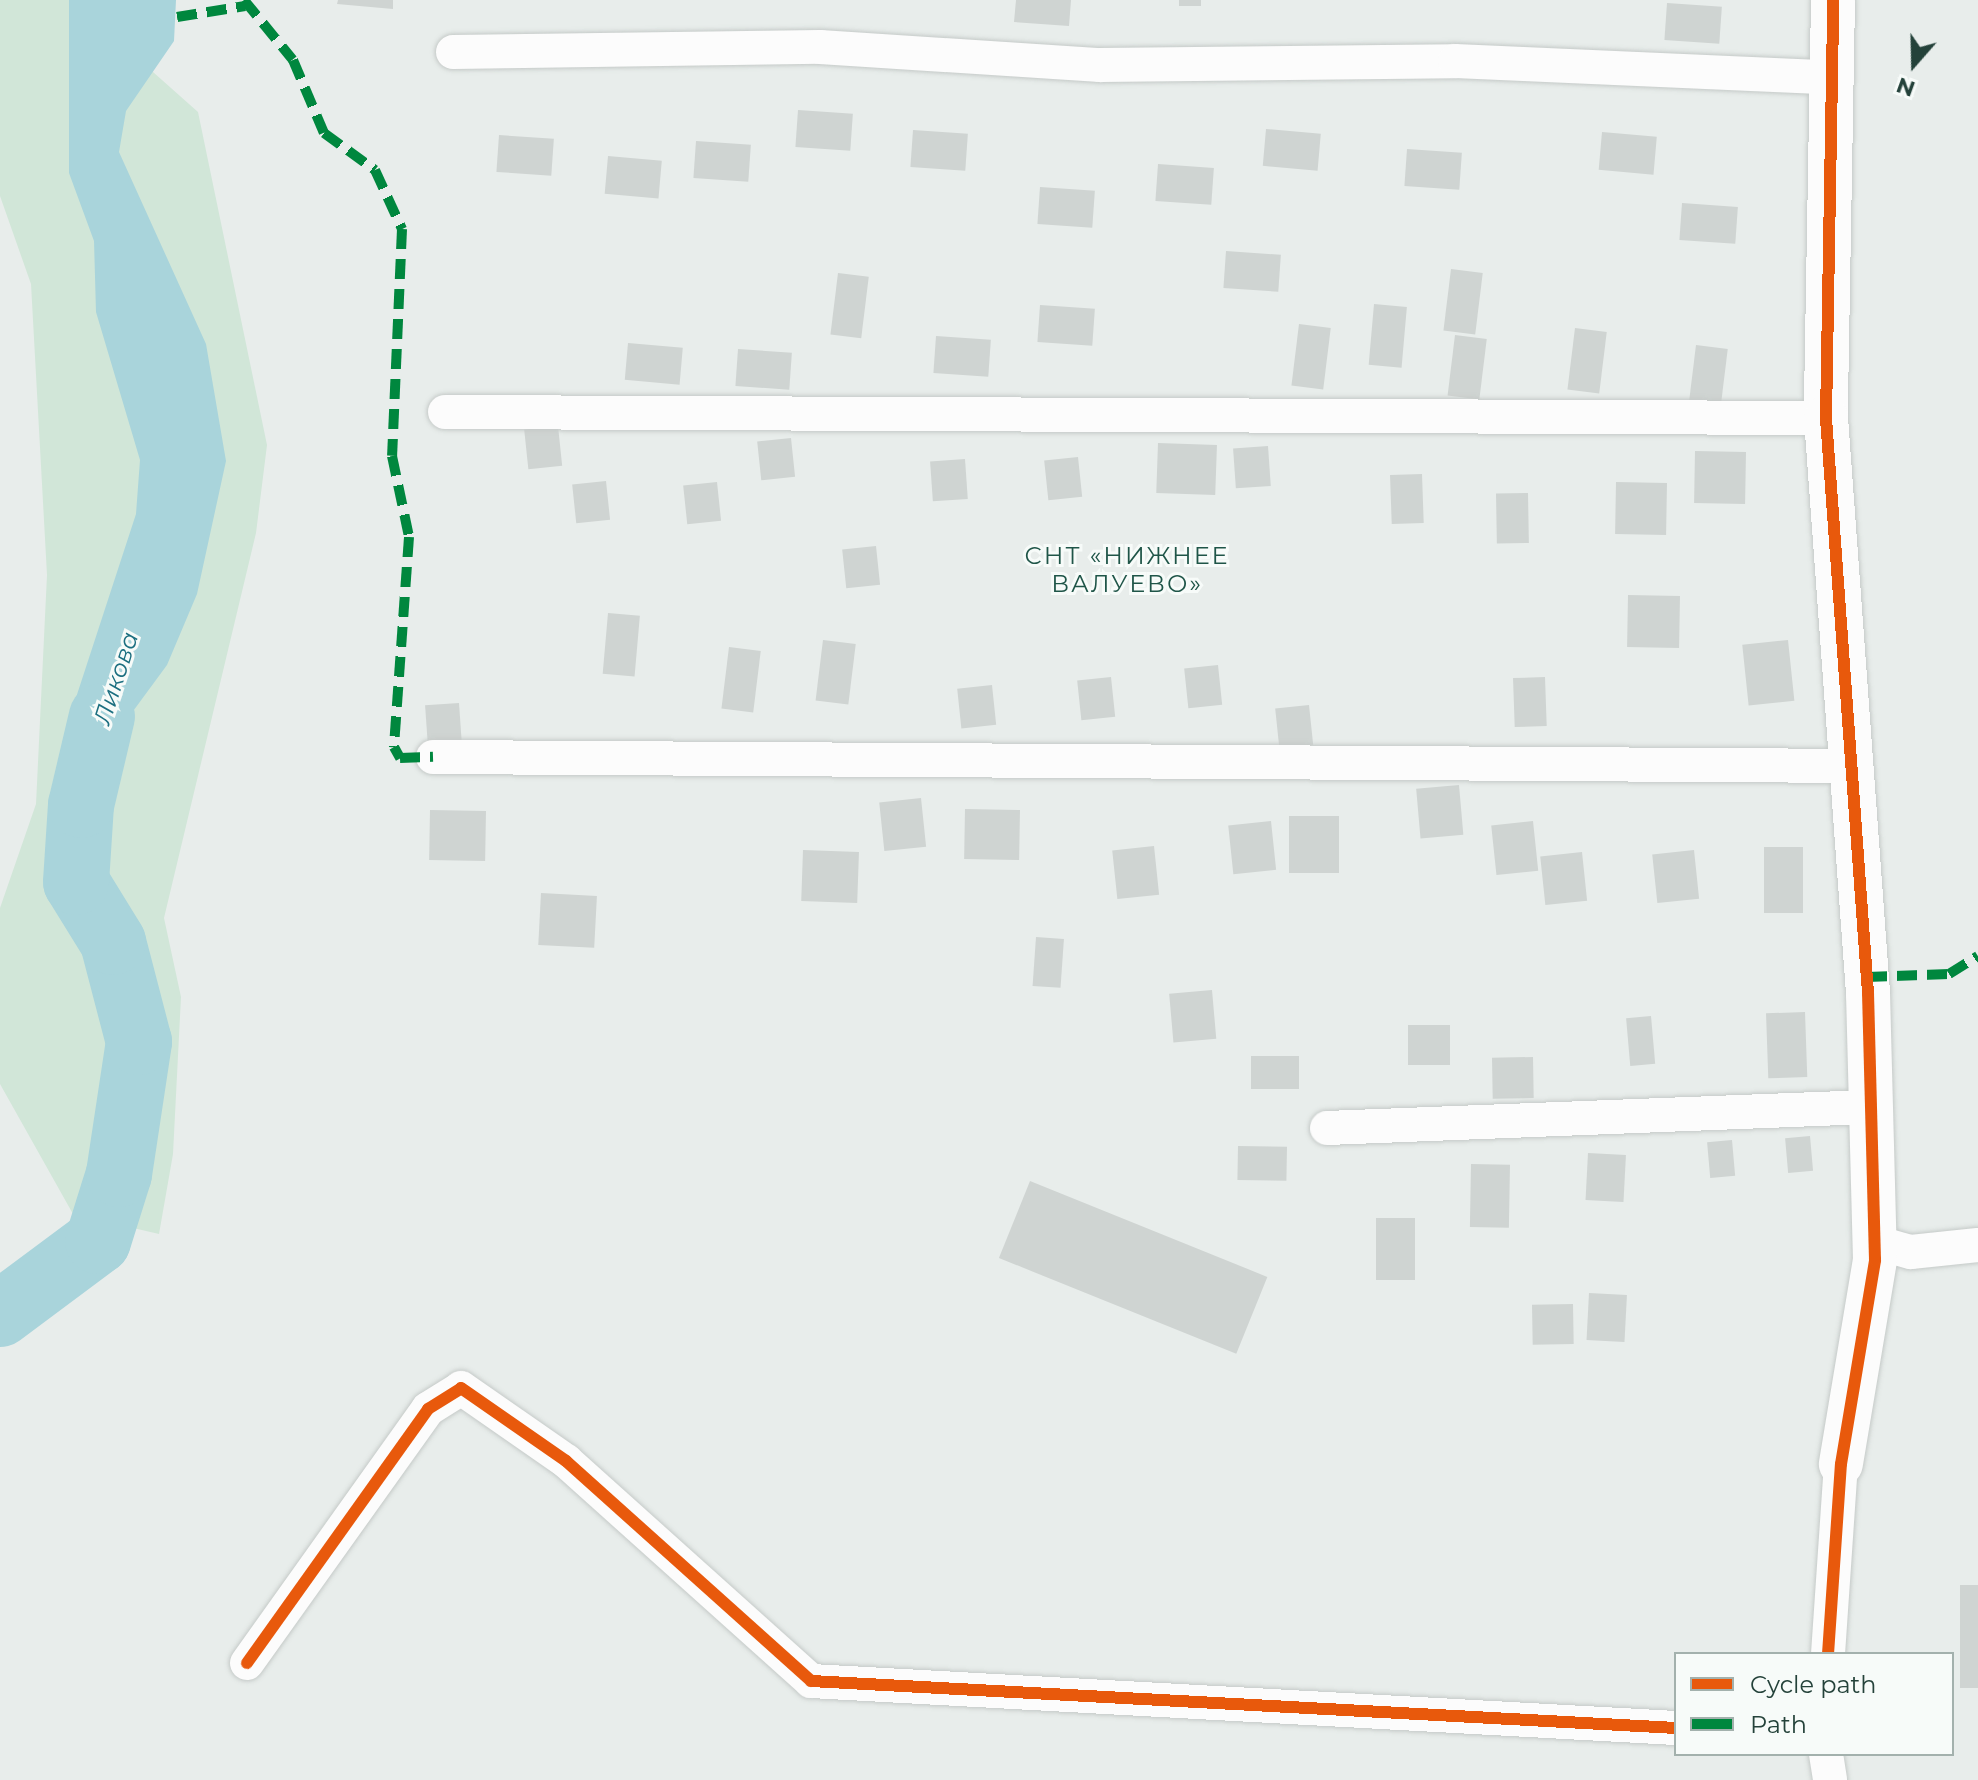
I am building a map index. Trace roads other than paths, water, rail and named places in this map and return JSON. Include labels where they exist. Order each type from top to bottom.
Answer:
[{"type":"street","points":[[1828,1652],[1841,1464],[1875,1242],[1853,766],[1826,418],[1826,77],[1833,0]]},
{"type":"street","points":[[453,52],[820,47],[1100,65],[1455,61],[1826,77]]},
{"type":"street","points":[[445,412],[1826,418]]},
{"type":"street","points":[[433,757],[1853,766]]},
{"type":"street","points":[[1327,1128],[1868,1107]]},
{"type":"street","points":[[1875,1242],[1911,1252],[1978,1245]]},
{"type":"street","points":[[247,1663],[428,1409],[461,1388],[566,1461],[811,1681],[1674,1728]]},
{"type":"street","points":[[1826,1756],[1830,1780]]},
{"type":"water","points":[[69,0],[176,0],[174,41],[126,111],[119,152],[206,344],[226,461],[197,594],[167,665],[128,718],[108,772],[81,805],[69,719],[136,514],[140,460],[96,312],[94,241],[69,173]]},
{"type":"waterway","name":"Ликова","points":[[0,1314],[98,1241],[119,1174],[139,1042],[113,942],[76,882],[81,805],[102,716]]},
{"type":"district","name":"СНТ «НИЖНЕЕ ВАЛУЕВО»","points":[[1127,570]]}]
